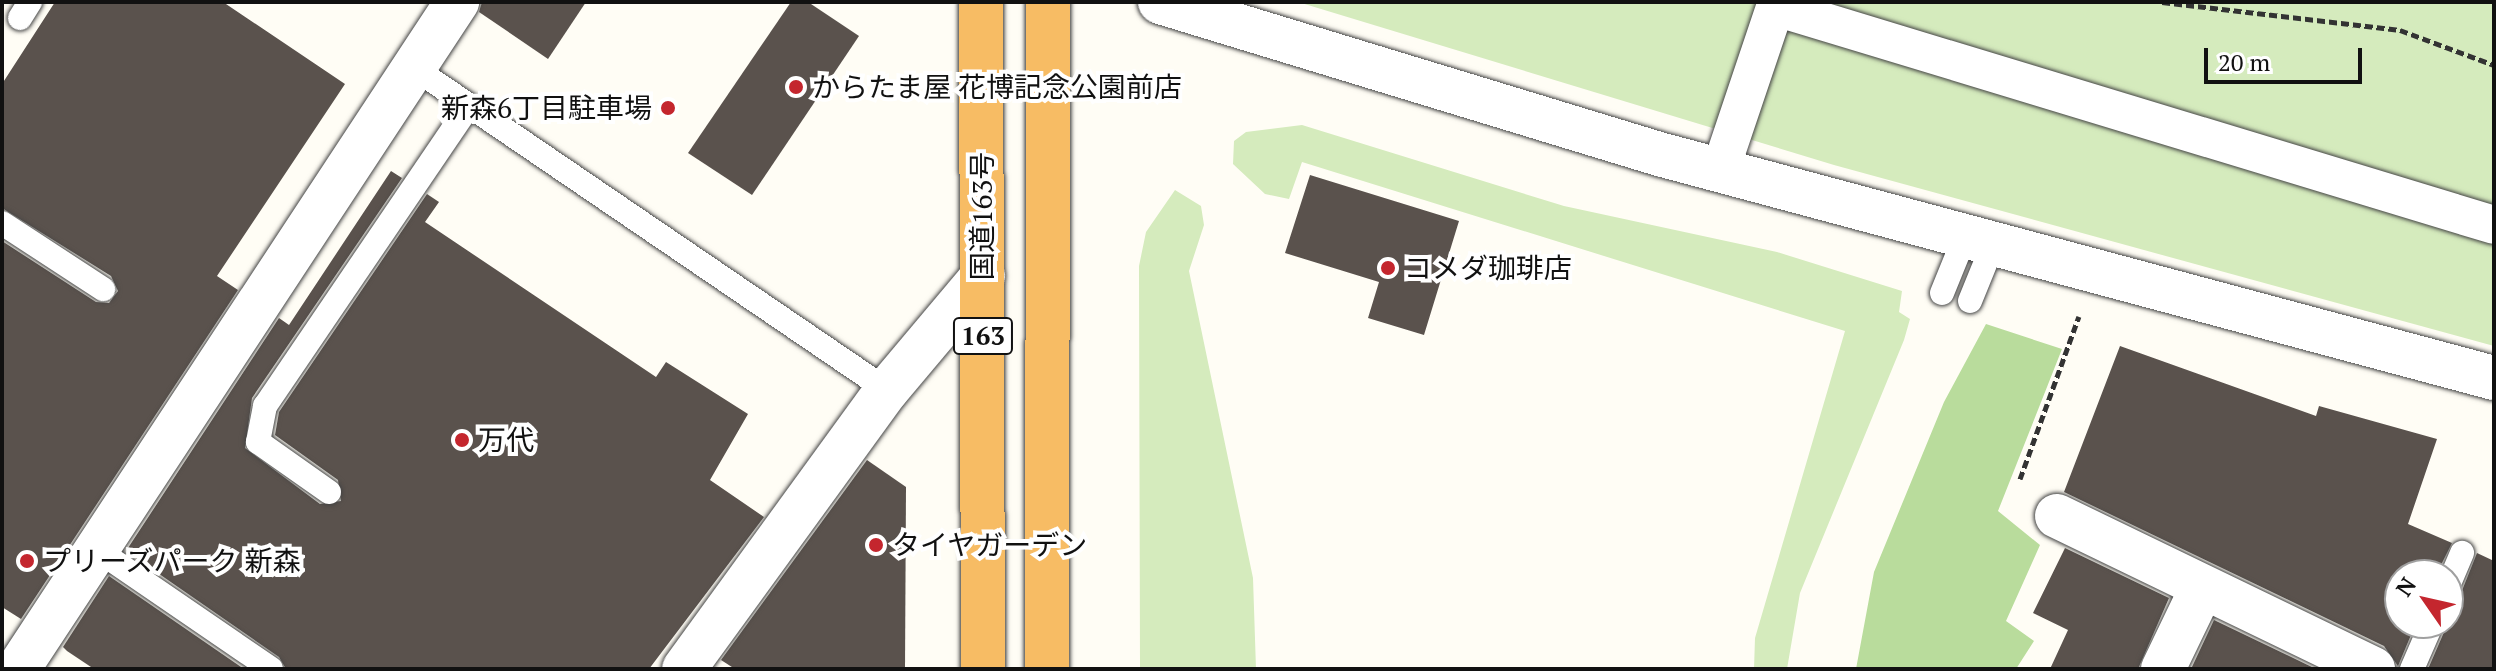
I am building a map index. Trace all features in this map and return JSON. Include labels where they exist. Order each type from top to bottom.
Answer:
[{"type":"highway","name":"国道163号","points":[[981,2],[983,669]]},
{"type":"highway","name":"163","points":[[1047,669],[1048,2]]},
{"type":"street","points":[[18,669],[457,2]]},
{"type":"street","points":[[1160,2],[1721,168],[2494,378]]},
{"type":"street","points":[[1721,168],[1778,5],[2494,225]]},
{"type":"street","points":[[684,669],[887,390],[983,276]]},
{"type":"street","points":[[2057,516],[2373,669]]},
{"type":"street","points":[[2163,669],[2202,588]]},
{"type":"lane","points":[[414,68],[887,390]]},
{"type":"lane","points":[[329,492],[258,442],[265,406],[469,106]]},
{"type":"lane","points":[[2,223],[103,289]]},
{"type":"lane","points":[[1942,293],[1980,238]]},
{"type":"lane","points":[[1970,301],[1980,238]]},
{"type":"lane","points":[[96,549],[271,669]]},
{"type":"lane","points":[[2459,559],[2462,553]]},
{"type":"lane","points":[[2412,669],[2425,639]]},
{"type":"path","points":[[2162,2],[2400,30],[2494,65]]},
{"type":"path","points":[[2057,516],[2016,492],[2095,271]]},
{"type":"green space","points":[[1298,2],[2494,2],[2494,346],[1834,165]]},
{"type":"green space","points":[[1302,125],[1564,206],[1777,252],[1902,291],[1899,312],[1910,319],[1904,340],[1800,593],[1787,669],[1754,669],[1755,638],[1845,331],[1302,162],[1289,199],[1265,194],[1233,164],[1234,141],[1246,132]]},
{"type":"green space","points":[[1175,190],[1201,206],[1204,225],[1189,271],[1253,578],[1256,669],[1140,669],[1139,266],[1146,232]]},
{"type":"green space","points":[[1986,324],[2062,349],[1998,511],[2040,545],[2006,621],[2034,641],[2016,669],[1856,669],[1874,572],[1944,402]]},
{"type":"building","points":[[55,2],[223,2],[345,84],[217,276],[238,290],[21,619],[2,607],[2,241],[96,302],[109,303],[118,291],[111,276],[2,208],[2,84]]},
{"type":"building","points":[[482,2],[586,2],[548,59],[479,12]]},
{"type":"building","points":[[791,2],[808,2],[859,36],[752,195],[688,153]]},
{"type":"building","points":[[391,171],[402,178],[252,398],[245,448],[320,504],[341,501],[338,480],[275,435],[279,412],[427,194],[439,202],[425,222],[656,377],[666,362],[748,414],[710,480],[764,517],[649,669],[286,669],[279,657],[126,551],[279,318],[289,325]]},
{"type":"building","name":"コメダ珈琲店","points":[[1310,175],[1459,221],[1424,335],[1368,318],[1379,282],[1285,253]]},
{"type":"building","points":[[2120,346],[2316,416],[2319,406],[2437,439],[2408,524],[2452,543],[2444,559],[2384,559],[2384,639],[2409,639],[2398,666],[2384,646],[2064,492]]},
{"type":"building","points":[[867,460],[906,487],[905,669],[735,669],[721,660]]},
{"type":"building","points":[[2065,548],[2169,598],[2138,669],[2050,669],[2068,630],[2033,613]]},
{"type":"building","points":[[2477,553],[2494,561],[2494,669],[2428,669],[2441,639],[2464,639],[2464,586]]},
{"type":"building","points":[[109,576],[244,669],[94,669],[67,651],[63,647]]},
{"type":"building","points":[[2214,620],[2316,669],[2191,669]]},
{"type":"place","name":"からたま屋 花博記念公園前店","points":[[796,87]]},
{"type":"place","name":"新森6丁目駐車場","points":[[668,108]]},
{"type":"place","name":"コメダ珈琲店","points":[[1388,268]]},
{"type":"place","name":"万代","points":[[462,440]]},
{"type":"place","name":"タイヤガーデン","points":[[876,545]]},
{"type":"place","name":"プリーズパーク 新森","points":[[27,561]]}]
